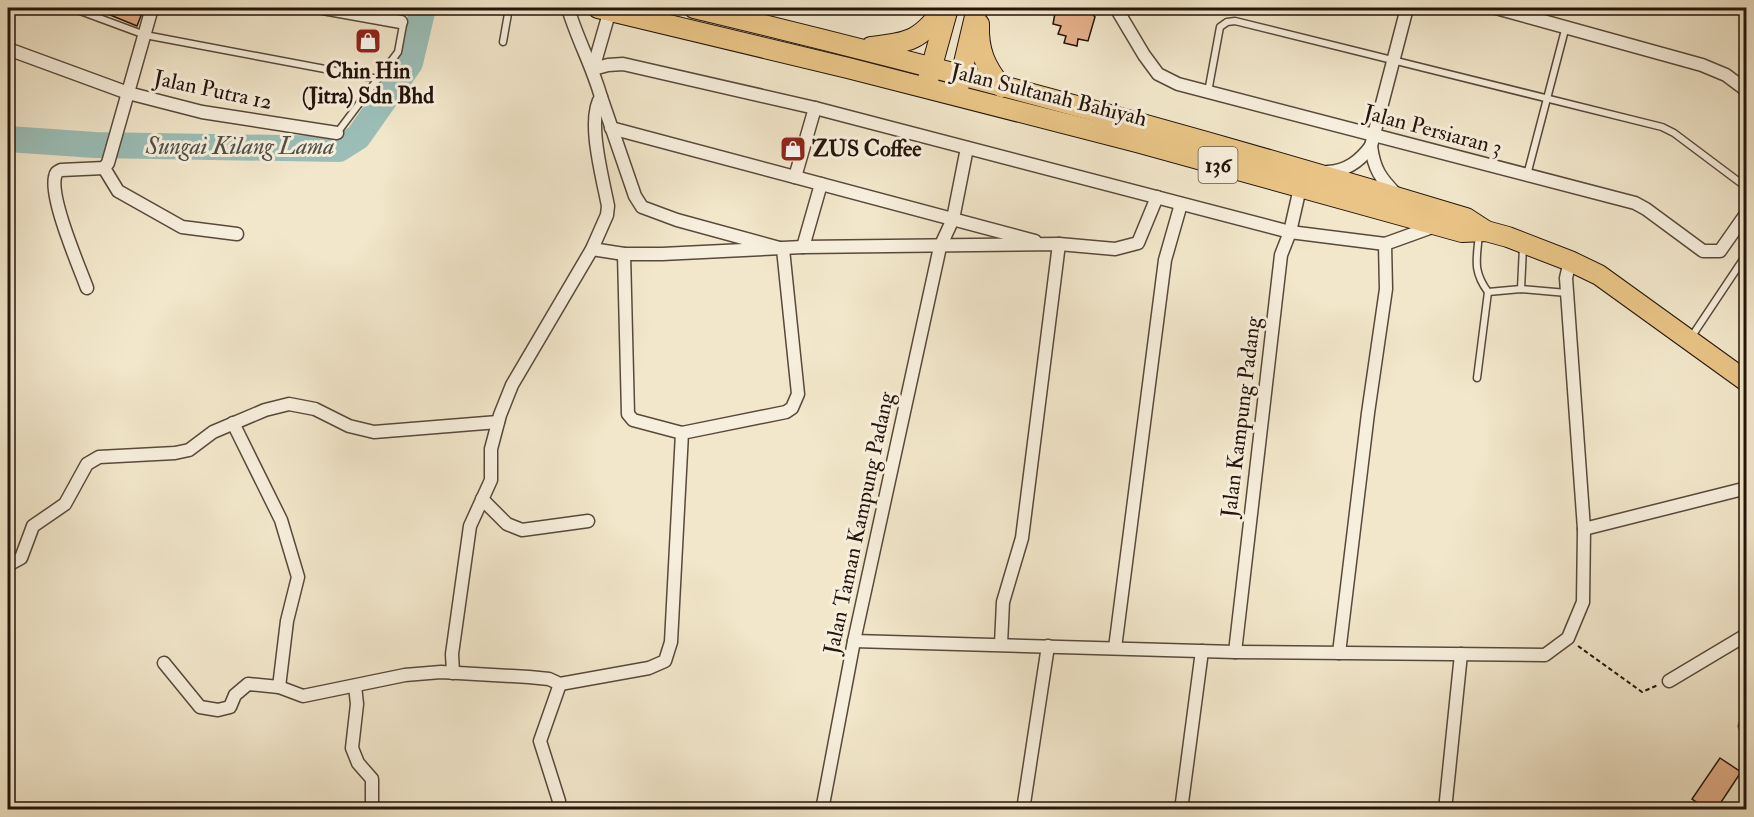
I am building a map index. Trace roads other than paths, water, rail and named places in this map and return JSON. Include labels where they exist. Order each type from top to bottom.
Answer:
[{"type":"main road","name":"Jalan Sultanah Bahiyah","points":[[694,8],[863,48],[1317,173],[1466,218],[1483,232]]},
{"type":"main road","points":[[863,48],[913,40],[944,8]]},
{"type":"main road","points":[[926,88],[948,8]]},
{"type":"main road","points":[[956,96],[977,8]]},
{"type":"main road","points":[[977,8],[982,57],[1002,87]]},
{"type":"main road","name":"Jalan Sultanah Bahiyah","points":[[604,9],[1137,142],[1437,226],[1462,232],[1483,232],[1523,243],[1599,275],[1746,381]]},
{"type":"street","points":[[152,8],[107,162],[118,191],[182,227],[237,234]]},
{"type":"street","points":[[323,8],[401,22]]},
{"type":"street","points":[[568,8],[574,30],[593,69],[635,195],[642,207],[677,220],[783,249]]},
{"type":"street","name":"Jalan Persiaran 3","points":[[1116,8],[1158,74],[1178,84],[1372,141],[1635,203],[1703,251],[1720,251],[1746,214]]},
{"type":"street","points":[[1317,173],[1345,169],[1363,158],[1372,141],[1407,8]]},
{"type":"street","points":[[1496,8],[1702,65],[1726,75],[1746,90]]},
{"type":"street","points":[[593,69],[604,9]]},
{"type":"street","name":"Jalan Putra 12","points":[[8,49],[128,93],[202,112],[337,134]]},
{"type":"street","points":[[593,69],[623,64],[815,108],[1290,232],[1385,244],[1437,226]]},
{"type":"street","points":[[453,672],[452,654],[470,525],[491,480],[491,449],[498,422],[512,385],[592,249],[606,215],[608,206],[594,120],[596,104],[602,96]]},
{"type":"street","points":[[795,177],[815,108]]},
{"type":"street","points":[[611,128],[1053,244]]},
{"type":"street","points":[[1372,141],[1373,162],[1383,181],[1400,198]]},
{"type":"street","name":"Jalan Taman Kampung Padang","points":[[822,810],[854,641],[940,247],[953,219],[967,148]]},
{"type":"street","points":[[87,288],[65,226],[56,194],[55,177],[61,170],[107,162]]},
{"type":"street","points":[[803,247],[821,184]]},
{"type":"street","name":"Jalan Kampung Padang","points":[[1234,652],[1281,255],[1290,232],[1300,189]]},
{"type":"street","points":[[592,249],[624,254],[803,247],[1053,244],[1115,249],[1138,243],[1157,197]]},
{"type":"street","points":[[1115,648],[1165,260],[1181,204]]},
{"type":"street","points":[[1001,644],[1003,602],[1023,538],[1053,244]]},
{"type":"street","points":[[1339,653],[1368,413],[1386,289],[1385,244]]},
{"type":"street","points":[[624,254],[628,414],[633,420],[682,433],[786,412],[792,408],[798,390],[783,249]]},
{"type":"street","points":[[854,641],[1234,652],[1545,655],[1568,638],[1583,602],[1584,529],[1566,278],[1570,261]]},
{"type":"street","points":[[8,565],[21,558],[33,526],[65,504],[87,464],[99,457],[175,453],[189,450],[213,432],[265,410],[289,404],[315,409],[349,426],[374,432],[498,422]]},
{"type":"street","points":[[233,423],[281,520],[298,577],[287,621],[279,687]]},
{"type":"street","points":[[164,663],[200,707],[218,710],[230,707],[235,695],[248,684],[279,687],[303,696],[405,675],[453,672],[549,679],[560,684],[649,668],[665,661],[671,642],[682,433]]},
{"type":"street","points":[[1584,529],[1743,489],[1746,486]]},
{"type":"street","points":[[482,499],[507,524],[522,530],[588,521]]},
{"type":"street","points":[[1669,681],[1746,636]]},
{"type":"street","points":[[1023,810],[1048,646]]},
{"type":"street","points":[[1181,810],[1202,651]]},
{"type":"street","points":[[1445,810],[1461,654]]},
{"type":"street","points":[[559,801],[540,741],[560,684]]},
{"type":"street","points":[[356,686],[357,704],[351,748],[358,763],[372,779],[372,810]]},
{"type":"lane","points":[[72,8],[145,34],[378,79]]},
{"type":"lane","points":[[503,42],[509,8]]},
{"type":"lane","points":[[1208,93],[1220,27],[1227,22],[1235,21],[1662,127],[1674,133],[1746,187]]},
{"type":"lane","name":"Jalan Putra 12","points":[[337,134],[398,52],[403,25],[401,22]]},
{"type":"lane","points":[[1527,176],[1566,26]]},
{"type":"lane","points":[[1477,378],[1488,292],[1477,278],[1476,261],[1483,232]]},
{"type":"lane","points":[[1521,288],[1523,243]]},
{"type":"lane","points":[[1690,339],[1746,255]]},
{"type":"lane","points":[[1488,292],[1521,288],[1567,293]]},
{"type":"waterway","name":"Sungai Kilang Lama","points":[[8,139],[95,145],[339,149],[358,137],[410,63],[423,8]]},
{"type":"place","name":"Chin Hin (Jitra) Sdn Bhd","points":[[368,41]]},
{"type":"place","name":"ZUS Coffee","points":[[793,149]]}]
